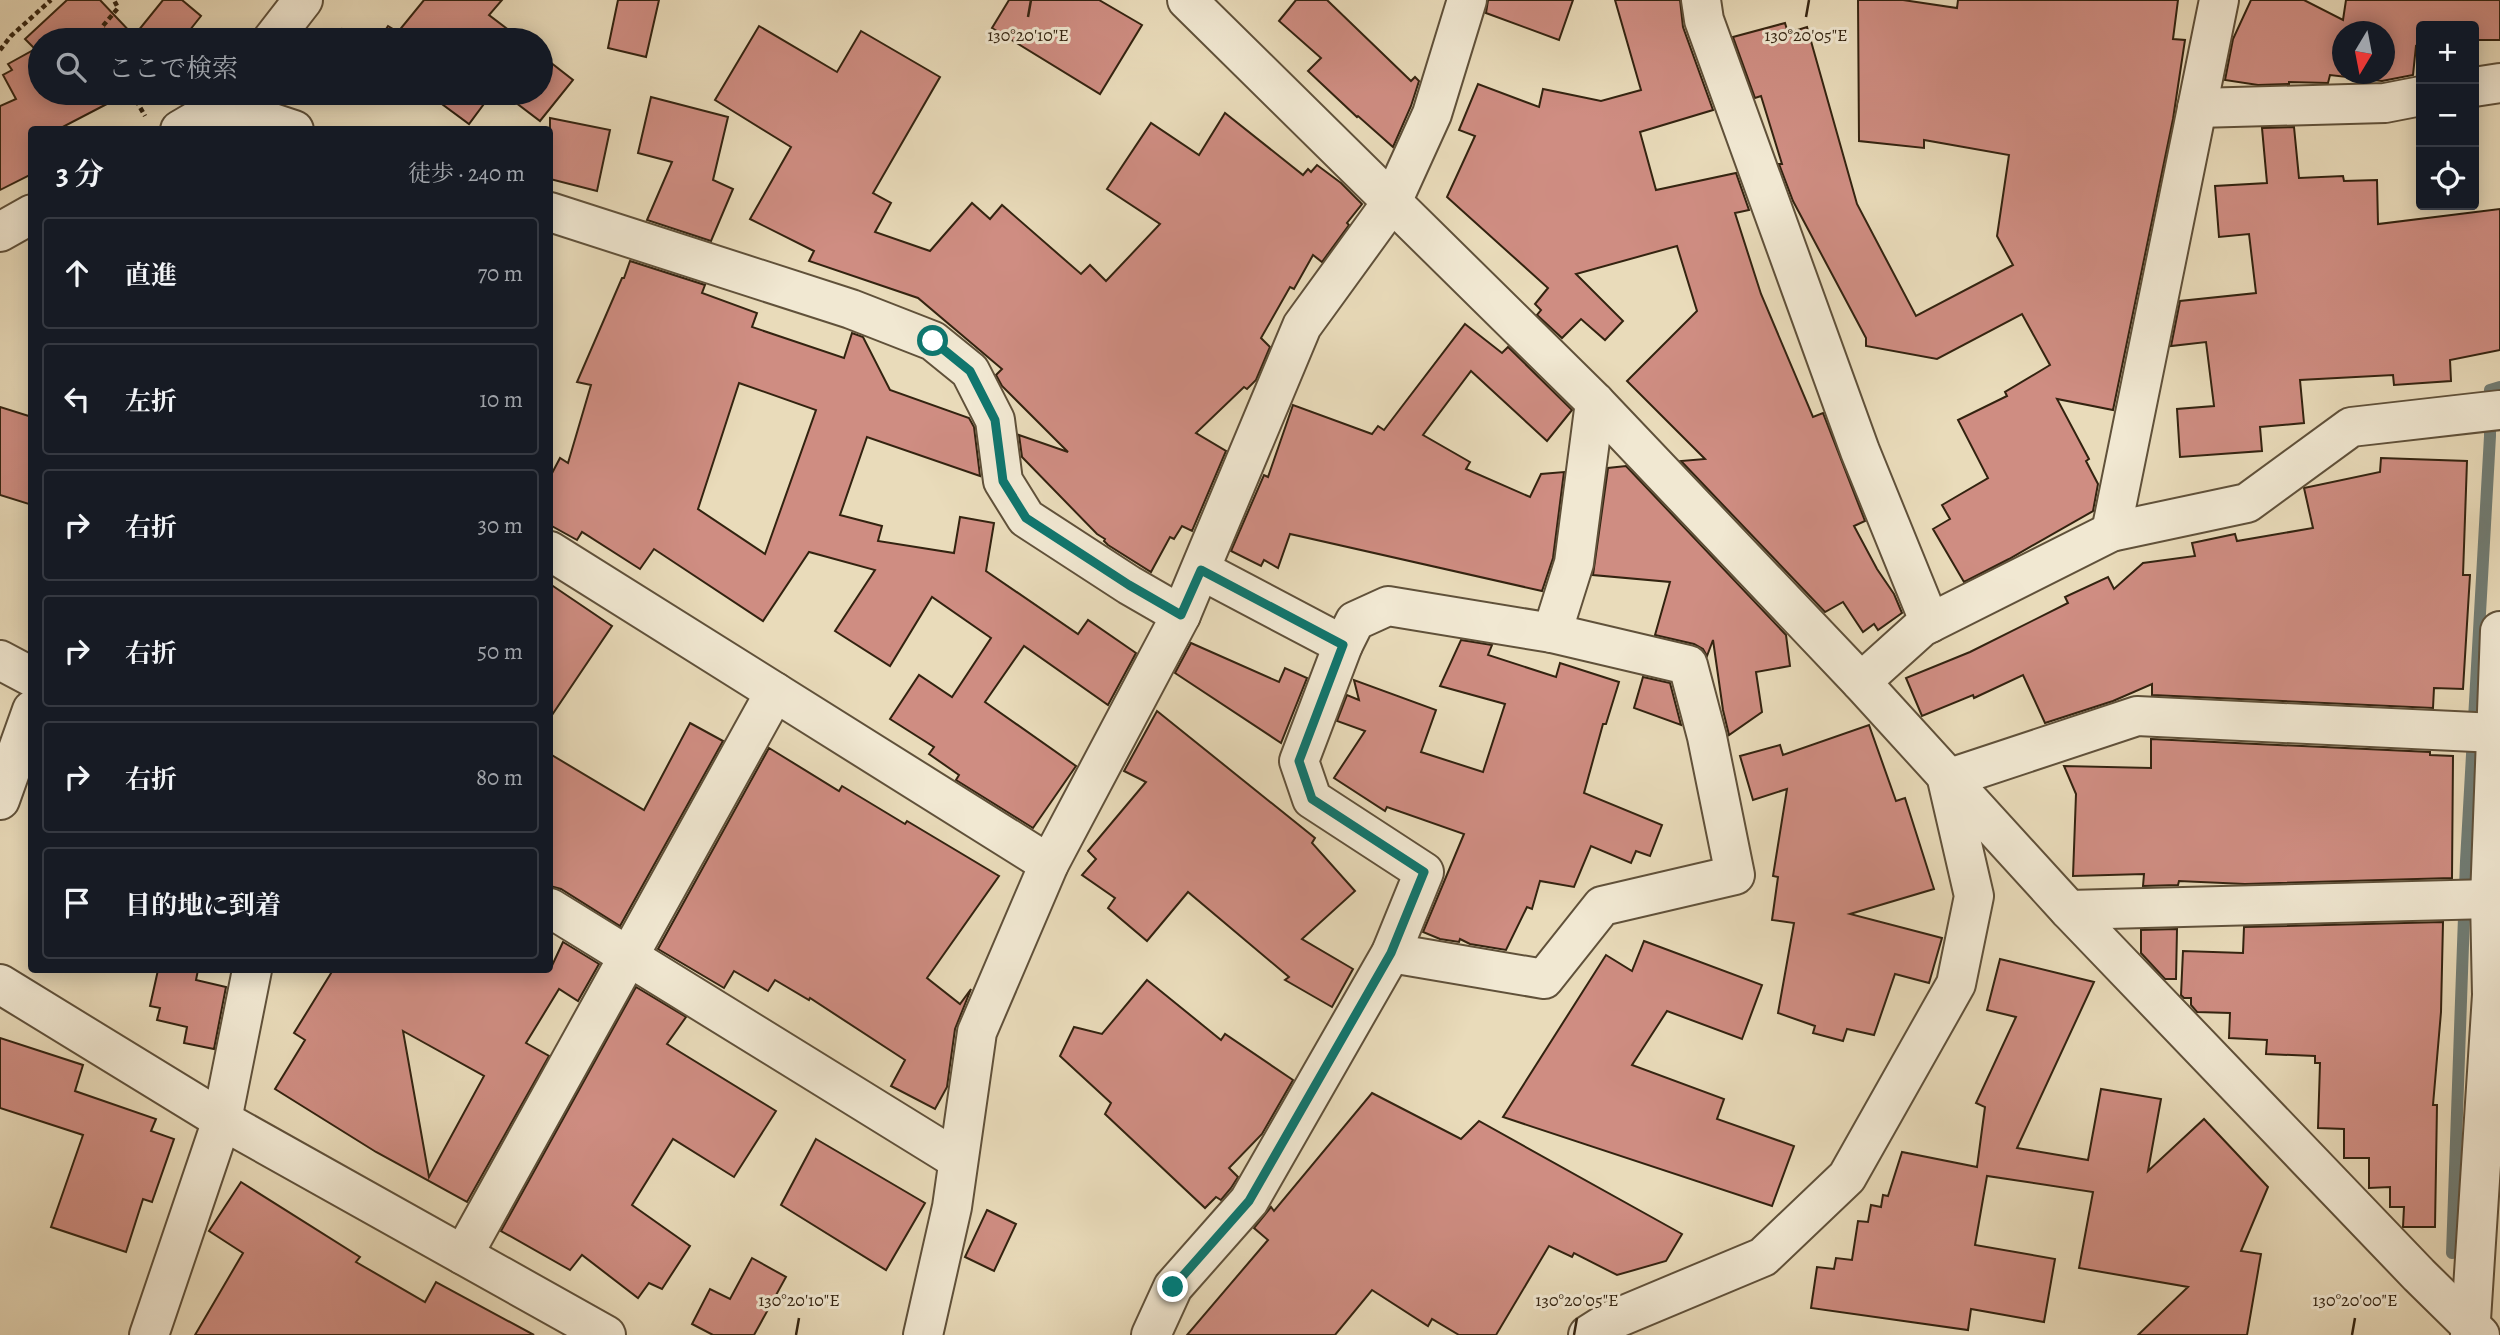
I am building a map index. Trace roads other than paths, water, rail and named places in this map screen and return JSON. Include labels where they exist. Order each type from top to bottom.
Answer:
[{"type":"street","points":[[281,28],[303,0]]},
{"type":"street","points":[[1186,0],[1594,402],[1861,682],[2069,910],[2474,1332]]},
{"type":"street","points":[[923,1335],[952,1207],[978,1032],[1048,864],[1181,615],[1302,326],[1392,202],[1432,114],[1467,0]]},
{"type":"street","points":[[1701,0],[1704,20],[1860,451],[1930,623]]},
{"type":"street","points":[[2111,532],[2219,0]]},
{"type":"street","points":[[2479,86],[2500,82]]},
{"type":"street","points":[[2197,108],[2385,103],[2416,97]]},
{"type":"street","points":[[164,124],[222,109],[280,126]]},
{"type":"street","points":[[553,213],[851,309],[933,341],[970,371],[995,420],[1003,481],[1026,518],[1129,585],[1181,615]]},
{"type":"street","points":[[0,232],[28,216]]},
{"type":"street","points":[[1552,633],[1574,563],[1594,402]]},
{"type":"street","points":[[1861,682],[1922,627],[2111,532],[2247,503],[2351,427],[2488,411]]},
{"type":"street","points":[[553,553],[1048,864]]},
{"type":"street","points":[[1201,570],[1343,645]]},
{"type":"street","points":[[1152,1335],[1173,1287],[1249,1201],[1391,953],[1424,872],[1312,799],[1299,761],[1343,645],[1355,621],[1388,606],[1552,633],[1688,665],[1707,737],[1735,875],[1602,906],[1544,979],[1391,953]]},
{"type":"street","points":[[2474,1332],[2496,995],[2478,732],[2500,631]]},
{"type":"street","points":[[0,660],[28,675]]},
{"type":"street","points":[[463,1255],[775,692]]},
{"type":"street","points":[[1947,779],[2137,716],[2478,732]]},
{"type":"street","points":[[0,800],[28,721]]},
{"type":"street","points":[[1588,1335],[1610,1321],[1763,1257],[1847,1177],[1956,984],[1974,896],[1947,779]]},
{"type":"street","points":[[2069,910],[2490,899]]},
{"type":"street","points":[[553,910],[958,1160]]},
{"type":"street","points":[[149,1335],[222,1120],[252,973]]},
{"type":"street","points":[[0,984],[222,1120],[606,1335]]},
{"type":"waterway","points":[[2452,1253],[2466,861],[2490,436],[2490,390],[2500,387]]}]
